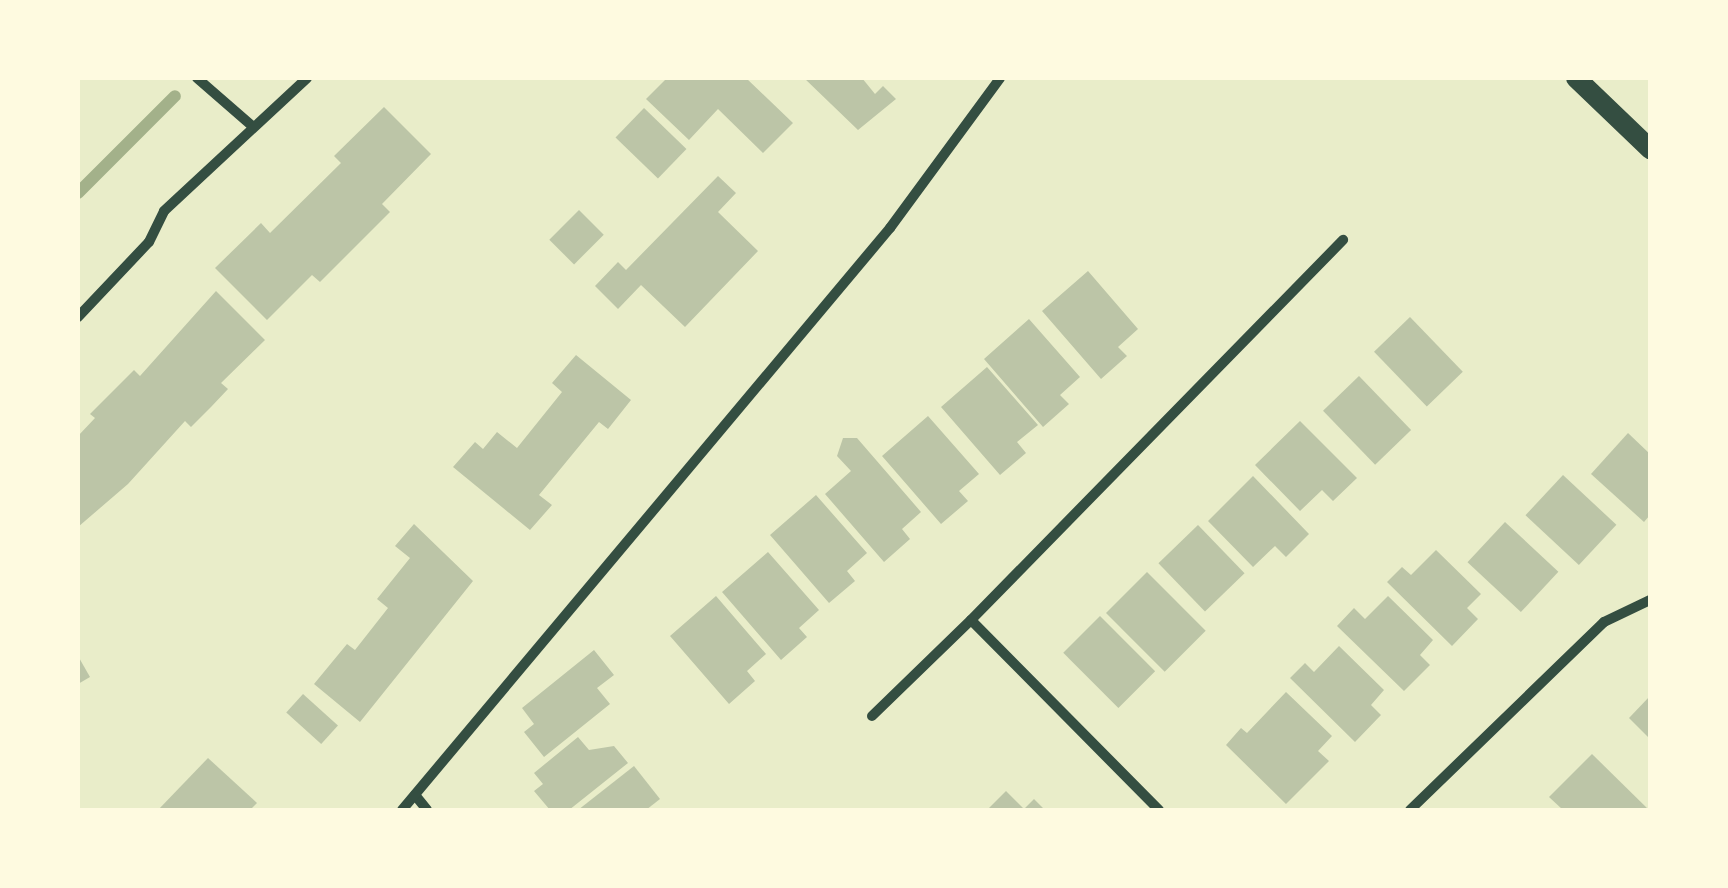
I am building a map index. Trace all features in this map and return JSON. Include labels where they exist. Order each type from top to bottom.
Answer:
[{"type":"main road","points":[[1576,78],[1650,150]]},
{"type":"street","points":[[198,78],[251,125]]},
{"type":"street","points":[[78,317],[149,242],[164,211],[251,125],[307,78]]},
{"type":"street","points":[[402,810],[890,228],[1000,78]]},
{"type":"street","points":[[872,716],[972,620],[1343,240]]},
{"type":"street","points":[[1410,810],[1604,622],[1650,600]]},
{"type":"street","points":[[972,620],[1158,810]]},
{"type":"street","points":[[415,796],[427,810]]},
{"type":"building","points":[[667,78],[746,78],[793,123],[763,153],[718,109],[689,140],[646,99]]},
{"type":"building","points":[[804,78],[862,78],[875,94],[883,86],[896,99],[858,130]]},
{"type":"building","points":[[384,107],[431,154],[382,204],[390,212],[320,282],[312,275],[267,320],[215,268],[261,223],[270,233],[341,163],[334,156]]},
{"type":"building","points":[[644,108],[686,149],[658,178],[616,137]]},
{"type":"building","points":[[718,176],[736,193],[718,212],[758,251],[685,327],[641,285],[618,309],[595,286],[618,262],[626,270]]},
{"type":"building","points":[[579,210],[604,235],[574,264],[549,240]]},
{"type":"building","points":[[1088,271],[1138,329],[1118,347],[1127,356],[1101,379],[1042,311]]},
{"type":"building","points":[[216,291],[265,340],[221,383],[228,389],[191,427],[185,421],[128,484],[78,527],[78,436],[95,418],[90,414],[134,370],[140,376]]},
{"type":"building","points":[[1410,317],[1463,372],[1427,406],[1374,352]]},
{"type":"building","points":[[1029,319],[1080,377],[1060,395],[1069,404],[1043,427],[984,359]]},
{"type":"building","points":[[576,355],[631,400],[608,429],[599,422],[539,495],[552,505],[530,530],[453,467],[475,442],[483,449],[497,432],[517,448],[562,392],[552,383]]},
{"type":"building","points":[[987,367],[1038,425],[1017,442],[1026,453],[1000,475],[941,407]]},
{"type":"building","points":[[1359,376],[1411,430],[1375,465],[1323,411]]},
{"type":"building","points":[[928,416],[979,474],[959,491],[968,501],[941,524],[882,456]]},
{"type":"building","points":[[1300,421],[1357,478],[1333,501],[1322,490],[1300,511],[1255,465]]},
{"type":"building","points":[[1628,433],[1650,454],[1650,515],[1644,522],[1591,474]]},
{"type":"building","points":[[843,438],[857,438],[921,512],[902,529],[910,539],[884,562],[825,494],[851,471],[837,456]]},
{"type":"building","points":[[1563,475],[1616,525],[1579,565],[1525,515]]},
{"type":"building","points":[[1253,476],[1309,534],[1286,557],[1275,546],[1253,567],[1208,521]]},
{"type":"building","points":[[816,495],[867,553],[847,571],[855,581],[829,603],[770,535]]},
{"type":"building","points":[[1505,522],[1558,572],[1521,612],[1467,562]]},
{"type":"building","points":[[414,524],[473,581],[360,722],[314,684],[347,644],[355,650],[388,608],[377,599],[410,558],[395,546]]},
{"type":"building","points":[[1198,525],[1245,573],[1205,611],[1158,563]]},
{"type":"building","points":[[1436,550],[1481,594],[1467,608],[1478,619],[1452,646],[1387,582],[1402,567],[1411,575]]},
{"type":"building","points":[[768,552],[819,610],[799,628],[807,637],[781,660],[722,592]]},
{"type":"building","points":[[1147,572],[1206,631],[1165,672],[1106,613]]},
{"type":"building","points":[[716,596],[766,654],[747,671],[755,681],[729,704],[670,636]]},
{"type":"building","points":[[1388,596],[1433,640],[1420,655],[1430,665],[1404,691],[1337,626],[1354,608],[1365,619]]},
{"type":"building","points":[[1100,616],[1155,671],[1118,708],[1063,653]]},
{"type":"building","points":[[1339,646],[1384,690],[1371,705],[1381,715],[1355,742],[1290,678],[1305,663],[1314,672]]},
{"type":"building","points":[[594,650],[614,675],[597,688],[610,704],[544,757],[524,732],[534,724],[522,708]]},
{"type":"building","points":[[78,656],[90,677],[78,684]]},
{"type":"building","points":[[1286,692],[1332,736],[1318,751],[1329,761],[1286,804],[1226,745],[1241,728],[1247,733]]},
{"type":"building","points":[[303,694],[338,725],[321,744],[286,713]]},
{"type":"building","points":[[1650,696],[1650,739],[1629,718]]},
{"type":"building","points":[[578,737],[589,750],[614,746],[628,763],[569,810],[550,810],[534,791],[543,784],[534,773]]},
{"type":"building","points":[[1592,754],[1649,810],[1563,810],[1549,797]]},
{"type":"building","points":[[208,758],[257,803],[250,810],[158,810]]},
{"type":"building","points":[[634,766],[660,799],[646,810],[578,810]]},
{"type":"building","points":[[1006,791],[1024,809],[1034,799],[1045,810],[987,810]]},
{"type":"waterway","points":[[78,193],[175,96]]}]
